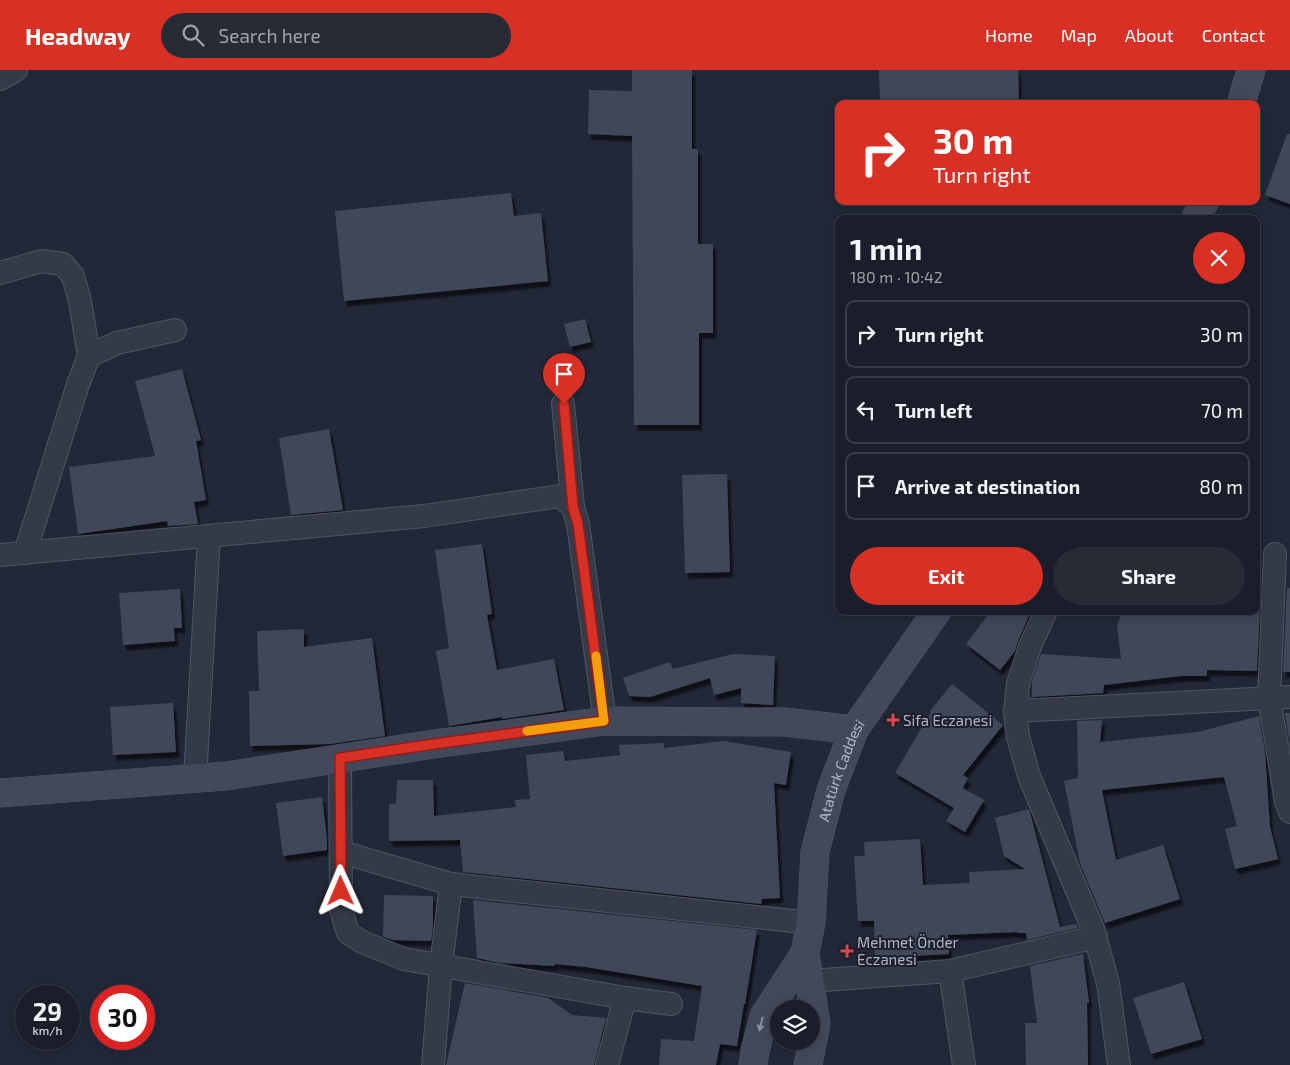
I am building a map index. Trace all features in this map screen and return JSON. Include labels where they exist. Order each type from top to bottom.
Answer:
[{"type":"street","points":[[0,79],[16,70]]},
{"type":"street","points":[[1242,100],[1251,70]]},
{"type":"street","points":[[0,273],[42,261],[63,264],[73,276],[80,301],[89,356],[78,384],[25,553]]},
{"type":"street","points":[[89,356],[117,343],[175,330]]},
{"type":"street","points":[[564,404],[573,507],[578,524],[604,721]]},
{"type":"street","points":[[0,556],[424,516],[560,496],[573,507]]},
{"type":"street","points":[[195,779],[209,536]]},
{"type":"street","points":[[1274,554],[1286,801],[1290,812]]},
{"type":"street","name":"Atatürk Caddesi","points":[[805,953],[811,923],[815,852],[831,790],[854,730],[934,615]]},
{"type":"street","points":[[1044,615],[1030,646],[1018,684],[1015,711],[1018,737],[1029,776],[1096,937],[1108,983],[1119,1065]]},
{"type":"street","points":[[1015,711],[1280,697]]},
{"type":"street","points":[[0,792],[226,776],[434,744],[604,721],[785,722],[854,730]]},
{"type":"street","points":[[340,758],[341,910],[348,933],[362,942],[404,959],[625,998],[671,1004]]},
{"type":"street","points":[[341,852],[451,884],[811,923]]},
{"type":"street","points":[[433,1065],[441,966],[451,884]]},
{"type":"street","points":[[809,981],[950,971],[1096,937]]},
{"type":"street","points":[[805,953],[816,1024],[814,1057]]},
{"type":"street","points":[[753,1065],[764,1016],[805,953]]},
{"type":"street","points":[[950,971],[964,1065]]},
{"type":"street","points":[[606,1065],[625,998]]},
{"type":"building","points":[[632,70],[692,70],[692,149],[698,149],[698,244],[713,244],[713,333],[699,333],[699,425],[634,425],[632,136],[588,134],[589,90],[632,91]]},
{"type":"building","points":[[879,70],[1018,70],[1019,100],[880,100]]},
{"type":"building","points":[[1287,134],[1290,134],[1290,204],[1265,195]]},
{"type":"building","points":[[511,193],[514,216],[541,213],[548,281],[344,301],[335,211]]},
{"type":"building","points":[[585,319],[591,342],[570,347],[564,324]]},
{"type":"building","points":[[182,369],[201,440],[196,441],[206,500],[194,502],[198,524],[168,526],[167,521],[78,534],[69,467],[155,456],[135,381]]},
{"type":"building","points":[[329,429],[343,510],[291,515],[279,438]]},
{"type":"building","points":[[727,474],[730,572],[685,573],[682,475]]},
{"type":"building","points":[[482,544],[492,614],[487,615],[497,670],[554,659],[564,710],[502,719],[502,717],[449,726],[436,651],[449,648],[435,550]]},
{"type":"building","points":[[1287,588],[1290,588],[1290,672],[1283,672]]},
{"type":"building","points":[[180,589],[182,628],[174,628],[175,641],[123,645],[119,593]]},
{"type":"building","points":[[988,615],[1029,615],[1015,651],[1000,670],[966,644]]},
{"type":"building","points":[[1121,615],[1260,615],[1257,671],[1207,670],[1207,676],[1181,676],[1104,685],[1103,693],[1032,697],[1032,682],[1041,654],[1121,659],[1117,625]]},
{"type":"building","points":[[304,629],[304,647],[372,638],[385,736],[330,744],[250,746],[249,691],[259,691],[257,631]]},
{"type":"building","points":[[733,654],[775,656],[773,705],[741,703],[741,688],[714,695],[710,678],[650,697],[629,696],[623,678],[670,662],[673,669]]},
{"type":"building","points":[[952,684],[1003,725],[963,775],[968,778],[963,788],[984,800],[965,832],[946,821],[954,808],[895,773],[930,711]]},
{"type":"building","points":[[173,703],[176,752],[113,755],[110,707]]},
{"type":"building","points":[[1285,713],[1290,713],[1290,745]]},
{"type":"building","points":[[1259,716],[1265,752],[1270,827],[1278,859],[1235,869],[1225,829],[1237,826],[1224,777],[1102,790],[1116,860],[1163,845],[1180,899],[1105,923],[1080,863],[1064,781],[1078,778],[1077,721],[1102,720],[1100,742],[1198,732]]},
{"type":"building","points":[[724,741],[791,752],[786,785],[774,783],[780,898],[762,899],[761,904],[463,872],[460,840],[389,841],[389,804],[396,804],[397,780],[433,780],[434,816],[516,807],[515,800],[530,799],[526,755],[563,751],[565,761],[620,755],[619,745],[664,743],[664,748]]},
{"type":"building","points":[[322,797],[327,850],[283,856],[276,803]]},
{"type":"building","points":[[1029,809],[1060,927],[1076,924],[1078,928],[1027,940],[1026,933],[1017,932],[948,935],[949,954],[875,958],[874,921],[858,921],[854,856],[865,856],[864,842],[920,839],[923,885],[970,883],[969,872],[1025,869],[1004,856],[995,818]]},
{"type":"building","points":[[384,895],[433,896],[431,941],[392,940],[383,936]]},
{"type":"building","points":[[473,900],[757,930],[737,1046],[720,1044],[716,1065],[659,1065],[661,1039],[694,1041],[702,986],[586,967],[555,964],[555,966],[500,963],[477,958]]},
{"type":"building","points":[[1083,954],[1089,1003],[1087,1003],[1088,1065],[1026,1065],[1025,1023],[1037,1023],[1030,966]]},
{"type":"building","points":[[1184,982],[1202,1039],[1151,1054],[1133,998]]},
{"type":"building","points":[[465,983],[548,998],[572,1015],[606,1018],[594,1065],[446,1065]]},
{"type":"slow traffic","points":[[527,731],[604,721],[596,656]]},
{"type":"place","name":"Sifa Eczanesi","points":[[893,720]]},
{"type":"place","name":"Mehmet Önder Eczanesi","points":[[847,951]]},
{"type":"route","points":[[341,891],[340,758],[604,721],[578,524],[573,507],[564,404]]}]
